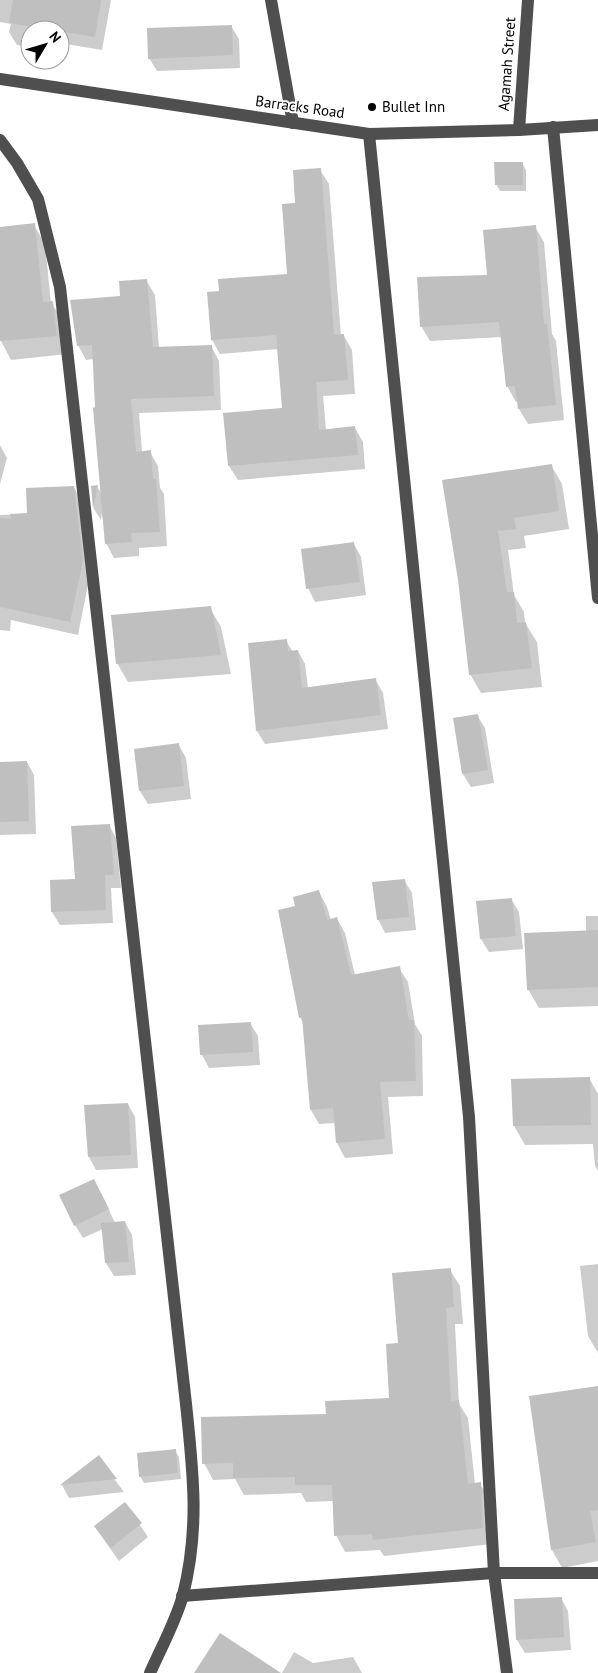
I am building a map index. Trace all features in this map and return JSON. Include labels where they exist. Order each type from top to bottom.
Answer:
[{"type":"street","points":[[271,0],[293,123]]},
{"type":"street","name":"Agamah Street","points":[[519,130],[528,0]]},
{"type":"street","name":"Barracks Road","points":[[0,79],[369,134],[519,130],[598,125]]},
{"type":"street","points":[[553,127],[598,598]]},
{"type":"street","points":[[369,134],[469,1117],[494,1573],[507,1673]]},
{"type":"street","points":[[0,140],[17,163],[38,199],[60,287],[139,976],[194,1481],[193,1536],[182,1596],[150,1673]]},
{"type":"street","points":[[182,1596],[494,1573],[598,1573]]},
{"type":"building","points":[[13,0],[101,0],[95,37],[70,33],[70,20],[20,20],[20,25],[9,23]]},
{"type":"building","points":[[232,25],[233,55],[148,59],[147,28]]},
{"type":"building","points":[[494,162],[523,162],[523,185],[495,185]]},
{"type":"building","points":[[321,168],[334,335],[344,334],[348,380],[316,382],[319,430],[355,426],[358,455],[228,466],[223,413],[282,408],[276,335],[211,340],[207,292],[219,291],[218,279],[287,274],[282,204],[295,203],[293,170]]},
{"type":"building","points":[[35,223],[43,302],[53,301],[57,336],[0,341],[0,227]]},
{"type":"building","points":[[536,225],[544,324],[547,324],[556,405],[518,409],[515,386],[506,387],[499,322],[420,327],[417,277],[487,275],[483,230]]},
{"type":"building","points":[[147,279],[153,347],[212,345],[214,396],[131,399],[136,452],[151,450],[153,479],[156,479],[160,532],[131,533],[132,542],[105,544],[93,408],[95,407],[92,345],[77,346],[70,300],[120,296],[119,281]]},
{"type":"building","points":[[552,464],[559,511],[514,518],[516,529],[498,531],[507,592],[514,592],[517,623],[526,622],[532,668],[469,675],[458,580],[442,480]]},
{"type":"building","points":[[98,485],[93,509],[91,486]]},
{"type":"building","points":[[74,486],[83,561],[70,622],[0,607],[0,518],[11,519],[10,514],[27,513],[26,488]]},
{"type":"building","points":[[354,542],[360,582],[306,589],[301,549]]},
{"type":"building","points":[[211,606],[221,655],[116,664],[111,615]]},
{"type":"building","points":[[287,639],[288,651],[298,650],[302,688],[376,678],[381,715],[256,731],[248,643]]},
{"type":"building","points":[[478,714],[488,770],[462,774],[453,718]]},
{"type":"building","points":[[179,743],[184,786],[139,791],[134,749]]},
{"type":"building","points":[[27,761],[29,821],[0,822],[0,762]]},
{"type":"building","points":[[110,824],[114,875],[105,875],[106,910],[51,912],[50,880],[75,879],[71,826]]},
{"type":"building","points":[[405,879],[409,917],[377,920],[372,882]]},
{"type":"building","points":[[319,890],[327,920],[337,917],[351,975],[400,966],[409,1020],[414,1020],[416,1081],[380,1082],[385,1139],[336,1143],[333,1108],[310,1110],[302,1017],[299,1018],[278,910],[295,906],[293,897]]},
{"type":"building","points":[[512,898],[516,936],[480,939],[476,901]]},
{"type":"building","points":[[598,930],[598,987],[527,990],[524,933]]},
{"type":"building","points":[[251,1022],[253,1052],[200,1055],[198,1025]]},
{"type":"building","points":[[590,1077],[591,1125],[513,1126],[511,1079]]},
{"type":"building","points":[[128,1103],[131,1155],[88,1157],[84,1105]]},
{"type":"building","points":[[94,1179],[109,1209],[74,1226],[59,1195]]},
{"type":"building","points":[[125,1221],[129,1262],[105,1263],[101,1223]]},
{"type":"building","points":[[451,1268],[454,1307],[446,1308],[451,1401],[459,1400],[468,1484],[481,1482],[483,1528],[373,1540],[372,1534],[334,1536],[332,1485],[295,1485],[295,1477],[233,1478],[233,1463],[202,1464],[201,1417],[326,1414],[325,1401],[389,1398],[386,1344],[398,1343],[392,1273]]},
{"type":"building","points":[[598,1386],[598,1510],[590,1511],[596,1542],[551,1550],[529,1396]]},
{"type":"building","points":[[176,1449],[178,1473],[139,1477],[137,1453]]},
{"type":"building","points":[[99,1455],[117,1479],[60,1485]]},
{"type":"building","points":[[125,1502],[142,1523],[111,1548],[94,1526]]},
{"type":"building","points":[[562,1597],[564,1637],[516,1640],[514,1599]]},
{"type":"building","points":[[220,1633],[281,1673],[194,1673]]},
{"type":"place","name":"Bullet Inn","points":[[372,107]]}]
